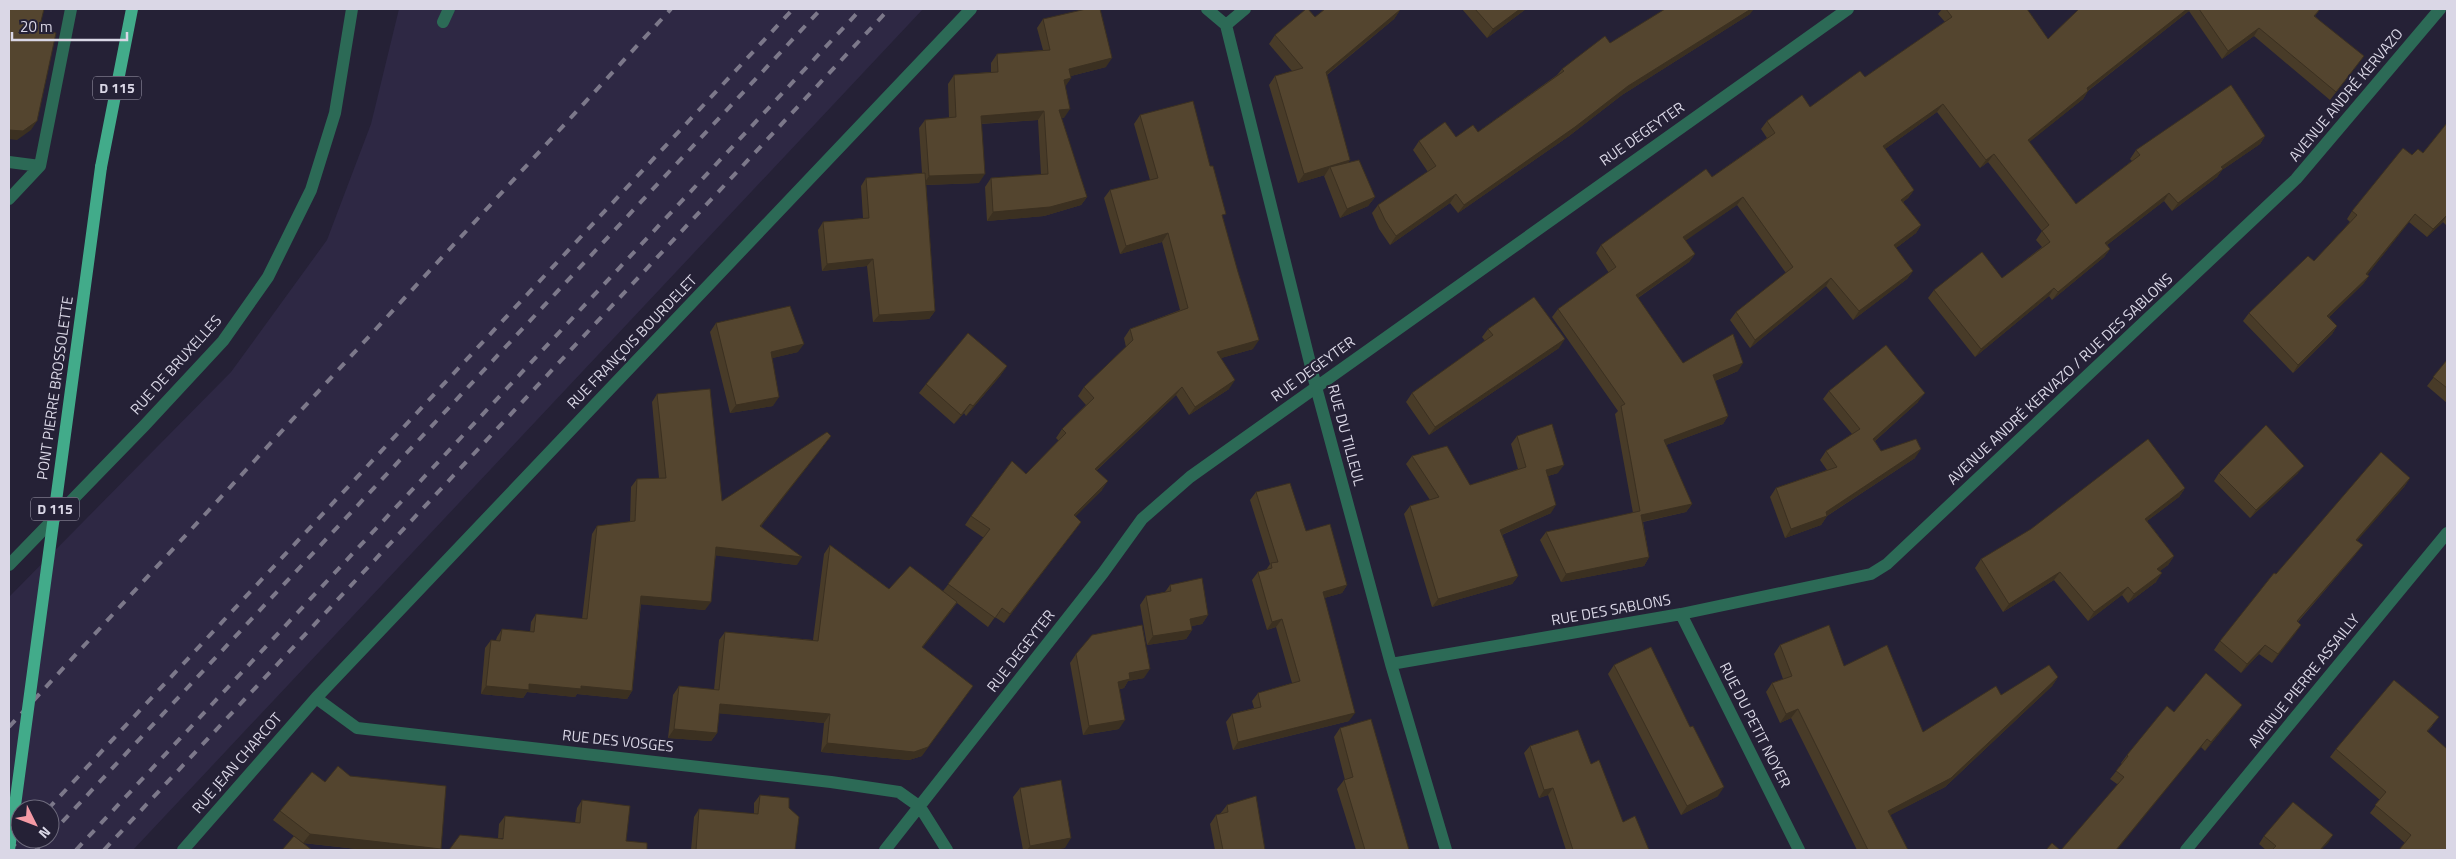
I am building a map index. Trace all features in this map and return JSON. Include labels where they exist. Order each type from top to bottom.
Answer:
[{"type":"main road","name":"PONT PIERRE BROSSOLETTE","points":[[9,850],[101,167],[132,9]]},
{"type":"street","points":[[9,199],[40,166],[71,9]]},
{"type":"street","name":"RUE DE BRUXELLES","points":[[9,565],[144,426],[223,341],[268,277],[311,190],[335,113],[352,9]]},
{"type":"street","points":[[443,22],[449,9]]},
{"type":"street","name":"RUE FRANÇOIS BOURDELET","points":[[316,698],[971,9]]},
{"type":"street","points":[[1207,9],[1226,25],[1245,9]]},
{"type":"street","name":"RUE DEGEYTER","points":[[885,850],[1103,573],[1142,519],[1190,477],[1848,9]]},
{"type":"street","name":"AVENUE ANDRÉ KERVAZO","points":[[2296,179],[2440,9]]},
{"type":"street","name":"RUE DU TILLEUL","points":[[1226,25],[1316,387],[1391,664],[1446,850]]},
{"type":"street","points":[[9,162],[40,166]]},
{"type":"street","name":"AVENUE ANDRÉ KERVAZO / RUE DES SABLONS","points":[[1834,581],[1871,574],[1887,564],[2296,179]]},
{"type":"street","name":"AVENUE PIERRE ASSAILLY","points":[[2186,850],[2447,533]]},
{"type":"street","name":"RUE DES SABLONS","points":[[1391,664],[1681,614],[1834,581]]},
{"type":"street","name":"RUE DU PETIT NOYER","points":[[1681,614],[1799,850]]},
{"type":"street","name":"RUE DES VOSGES","points":[[316,698],[357,728],[840,783],[900,792],[920,807]]},
{"type":"street","name":"RUE JEAN CHARCOT","points":[[183,850],[316,698]]},
{"type":"street","points":[[920,807],[947,850]]},
{"type":"shaded area","points":[[399,9],[923,9],[133,850],[9,850],[9,597],[231,372],[327,240],[371,124]]},
{"type":"building","points":[[9,9],[44,9],[39,29],[56,33],[37,121],[23,131],[9,130]]},
{"type":"building","points":[[1086,9],[1100,9],[1112,58],[1069,69],[1071,78],[1064,80],[1070,109],[1059,110],[1087,197],[1050,207],[993,212],[991,178],[1048,174],[1044,111],[981,116],[985,174],[929,176],[925,120],[956,117],[954,75],[998,72],[997,54],[1050,50],[1043,19]]},
{"type":"building","points":[[1306,9],[1315,17],[1325,9],[1400,10],[1326,72],[1350,160],[1304,174],[1275,76],[1303,68],[1275,35]]},
{"type":"building","points":[[1475,9],[1520,9],[1493,29]]},
{"type":"building","points":[[1665,9],[1751,9],[1628,86],[1575,127],[1464,205],[1456,194],[1396,236],[1378,205],[1436,166],[1419,141],[1445,122],[1456,137],[1473,125],[1478,132],[1564,71],[1562,69],[1605,36],[1610,43]]},
{"type":"building","points":[[1946,9],[2027,9],[2048,39],[2079,9],[2187,9],[2087,88],[2088,91],[2028,140],[2076,204],[2140,155],[2136,150],[2231,85],[2265,136],[2221,167],[2223,169],[2178,203],[2169,193],[2105,243],[2110,249],[2058,292],[2054,288],[1981,349],[1934,290],[1982,252],[2002,278],[2050,242],[2042,231],[2049,225],[1994,154],[1986,160],[1943,104],[1883,146],[1914,190],[1901,200],[1921,225],[1894,245],[1913,271],[1859,311],[1831,278],[1755,340],[1736,312],[1793,267],[1743,197],[1683,237],[1695,254],[1636,295],[1683,363],[1733,334],[1743,363],[1713,375],[1728,416],[1664,440],[1692,504],[1641,515],[1649,557],[1566,574],[1546,532],[1640,511],[1621,406],[1625,404],[1558,309],[1616,267],[1601,245],[1706,169],[1712,177],[1775,133],[1767,121],[1802,95],[1810,107],[1860,71],[1865,77],[1952,17]]},
{"type":"building","points":[[2199,9],[2320,9],[2314,16],[2364,56],[2336,92],[2259,28],[2228,51]]},
{"type":"building","points":[[1193,101],[1210,166],[1213,166],[1226,214],[1222,215],[1259,340],[1217,352],[1235,380],[1195,407],[1182,387],[1095,469],[1108,481],[1074,515],[1081,522],[1010,614],[1002,608],[995,618],[948,584],[990,529],[971,516],[1012,461],[1026,474],[1066,433],[1062,429],[1094,398],[1084,387],[1133,340],[1130,329],[1188,308],[1168,233],[1126,246],[1110,190],[1158,178],[1140,115]]},
{"type":"building","points":[[2447,123],[2447,215],[2433,229],[2415,214],[2366,274],[2369,276],[2327,316],[2337,326],[2298,365],[2249,313],[2308,256],[2314,261],[2357,215],[2352,211],[2403,148],[2412,155],[2418,149],[2423,153]]},
{"type":"building","points":[[1359,160],[1375,197],[1347,209],[1330,167]]},
{"type":"building","points":[[925,173],[935,311],[879,315],[873,259],[827,264],[823,222],[869,218],[866,178]]},
{"type":"building","points":[[1534,297],[1565,339],[1435,427],[1412,393],[1493,335],[1488,329]]},
{"type":"building","points":[[790,306],[804,344],[771,352],[779,397],[736,405],[716,323]]},
{"type":"building","points":[[968,333],[1007,366],[973,406],[970,404],[961,415],[926,384]]},
{"type":"building","points":[[1886,345],[1925,393],[1873,439],[1881,451],[1916,439],[1921,449],[1826,512],[1827,516],[1791,529],[1776,488],[1837,467],[1826,451],[1860,429],[1829,391]]},
{"type":"building","points":[[2447,360],[2447,388],[2433,377]]},
{"type":"building","points":[[710,389],[722,501],[827,432],[831,436],[760,526],[802,557],[716,547],[711,602],[641,596],[632,691],[581,686],[581,689],[529,684],[529,690],[486,686],[491,640],[500,641],[502,629],[534,632],[536,614],[587,619],[597,526],[635,521],[637,479],[666,478],[657,394]]},
{"type":"building","points":[[1552,424],[1564,465],[1546,470],[1556,505],[1500,530],[1518,576],[1438,599],[1410,506],[1439,497],[1412,456],[1447,446],[1470,485],[1526,467],[1517,436]]},
{"type":"building","points":[[2266,425],[2304,466],[2256,510],[2219,473]]},
{"type":"building","points":[[2148,439],[2185,488],[2145,519],[2174,556],[2157,569],[2162,573],[2134,594],[2128,587],[2094,612],[2060,572],[2009,604],[1981,559],[2031,529]]},
{"type":"building","points":[[2381,452],[2410,478],[2356,540],[2363,545],[2297,621],[2301,625],[2278,654],[2265,645],[2247,664],[2220,641],[2274,573],[2276,574]]},
{"type":"building","points":[[1290,483],[1306,531],[1330,524],[1347,585],[1323,592],[1355,713],[1238,742],[1232,714],[1261,707],[1258,693],[1300,681],[1282,619],[1272,622],[1258,572],[1272,568],[1271,563],[1278,562],[1256,492]]},
{"type":"building","points":[[830,545],[889,589],[910,566],[957,602],[922,647],[973,686],[928,747],[914,752],[827,743],[830,714],[720,704],[717,733],[674,729],[679,686],[719,690],[725,632],[818,641]]},
{"type":"building","points":[[1202,578],[1208,615],[1190,619],[1192,630],[1153,636],[1146,596],[1171,591],[1170,585]]},
{"type":"building","points":[[1142,625],[1150,669],[1129,673],[1130,679],[1118,682],[1125,720],[1089,726],[1076,654],[1092,635]]},
{"type":"building","points":[[1829,625],[1844,666],[1887,645],[1923,732],[1996,686],[2001,695],[2049,665],[2058,677],[1951,778],[1888,811],[1908,850],[1868,850],[1798,709],[1786,714],[1772,683],[1792,676],[1780,645]]},
{"type":"building","points":[[1651,647],[1690,727],[1693,726],[1724,787],[1687,806],[1614,665]]},
{"type":"building","points":[[2206,673],[2242,705],[2211,742],[2207,739],[2116,850],[2061,850],[2124,777],[2116,771],[2167,706],[2174,712]]},
{"type":"building","points":[[2394,680],[2439,717],[2427,731],[2447,749],[2447,850],[2399,850],[2411,835],[2375,805],[2386,792],[2336,749]]},
{"type":"building","points":[[1371,719],[1409,850],[1365,850],[1344,780],[1353,777],[1340,728]]},
{"type":"building","points":[[1578,730],[1591,764],[1599,760],[1623,822],[1635,816],[1649,850],[1573,850],[1553,788],[1544,790],[1530,746]]},
{"type":"building","points":[[338,766],[350,776],[446,786],[441,849],[310,834],[280,811],[312,772],[325,782]]},
{"type":"building","points":[[1061,780],[1071,838],[1030,846],[1020,788]]},
{"type":"building","points":[[760,795],[789,798],[789,808],[799,817],[795,850],[696,850],[699,809],[758,814]]},
{"type":"building","points":[[1256,796],[1265,850],[1223,850],[1216,815],[1228,812],[1227,805]]},
{"type":"building","points":[[582,800],[630,806],[626,841],[647,843],[647,850],[449,850],[460,835],[503,839],[505,816],[580,823]]},
{"type":"building","points":[[2293,802],[2333,835],[2320,850],[2272,850],[2276,846],[2264,836]]},
{"type":"building","points":[[294,836],[312,850],[282,850]]},
{"type":"building","points":[[2052,843],[2060,850],[2046,850]]},
{"type":"railway","points":[[9,727],[671,9]]},
{"type":"railway","points":[[57,799],[793,9]]},
{"type":"railway","points":[[60,824],[821,9]]},
{"type":"railway","points":[[76,850],[861,9]]},
{"type":"railway","points":[[104,850],[889,9]]}]
